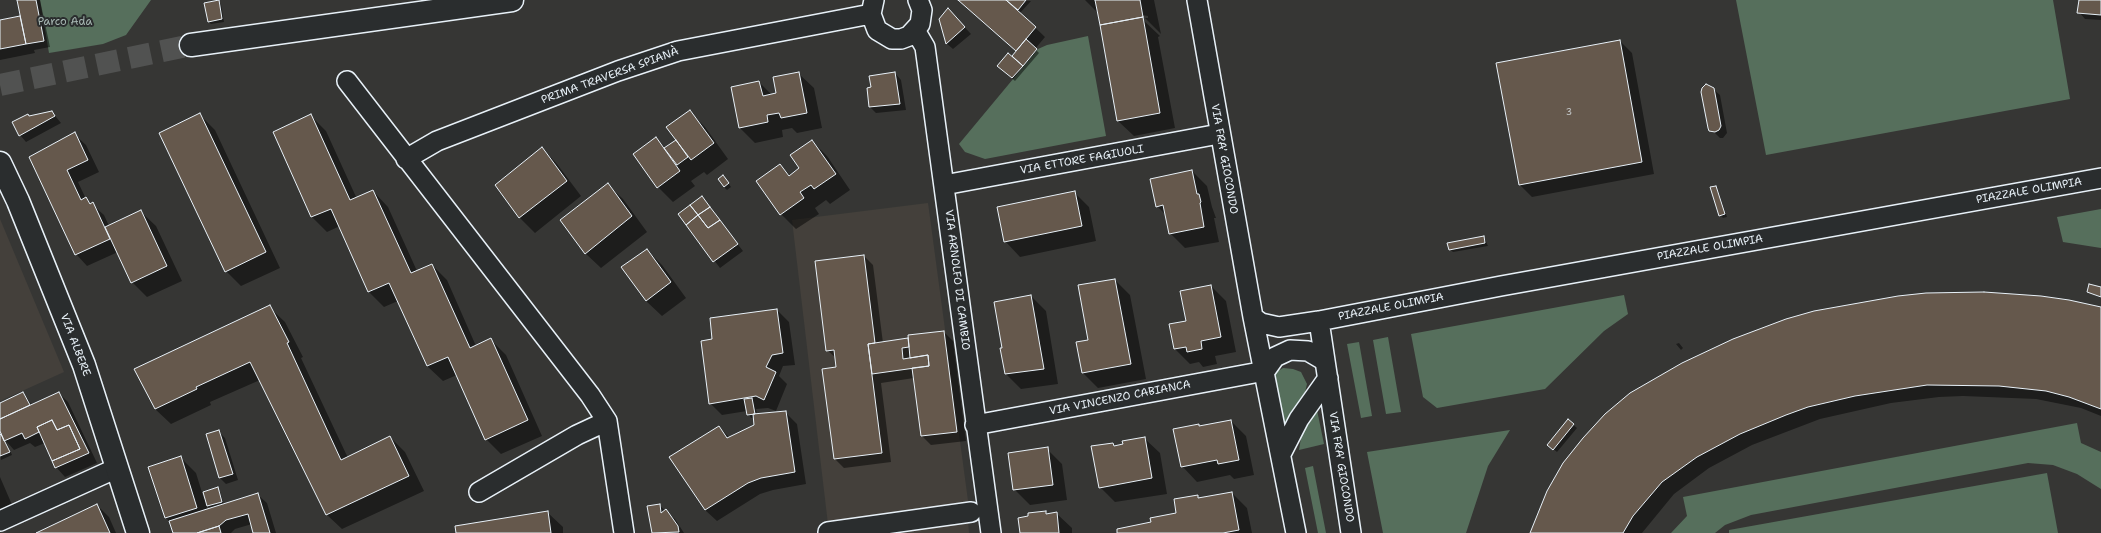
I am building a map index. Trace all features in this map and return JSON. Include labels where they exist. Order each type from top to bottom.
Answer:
[{"type":"main road","points":[[191,45],[512,0]]},
{"type":"main road","name":"VIA ALBERE","points":[[0,162],[18,201],[84,365],[138,533]]},
{"type":"street","points":[[872,7],[877,30],[892,39],[901,39],[909,36],[916,30],[922,17],[922,10],[918,0]]},
{"type":"street","name":"VIA FRA' GIOCONDO","points":[[1197,0],[1219,134],[1253,317],[1265,371],[1296,533]]},
{"type":"street","name":"PRIMA TRAVERSA SPIANÀ","points":[[406,159],[437,141],[618,72],[678,51],[872,7]]},
{"type":"street","name":"VIA ARNOLFO DI CAMBIO","points":[[916,30],[925,47],[975,425],[991,533]]},
{"type":"street","points":[[347,81],[590,395],[607,421],[624,533]]},
{"type":"street","name":"VIA ETTORE FAGIUOLI","points":[[944,185],[1219,134]]},
{"type":"street","name":"PIAZZALE OLIMPIA","points":[[1319,320],[2101,178]]},
{"type":"street","points":[[1253,317],[1261,323],[1279,327],[1319,320]]},
{"type":"street","name":"VIA FRA' GIOCONDO","points":[[1319,320],[1351,533]]},
{"type":"street","points":[[1265,371],[1275,357],[1290,350],[1308,351],[1327,370],[1281,454]]},
{"type":"street","name":"VIA VINCENZO CABIANCA","points":[[975,425],[1265,371]]},
{"type":"street","points":[[479,492],[577,435],[607,421]]},
{"type":"street","points":[[0,521],[117,468]]},
{"type":"street","points":[[828,532],[971,512]]},
{"type":"shaded area","points":[[928,203],[968,501],[828,524],[792,220]]},
{"type":"shaded area","points":[[0,219],[64,372],[0,401]]},
{"type":"shaded area","points":[[968,521],[969,533],[890,533]]},
{"type":"green space","name":"Parco Ada","points":[[40,0],[151,0],[126,35],[103,44],[49,53]]},
{"type":"green space","points":[[1736,0],[2053,0],[2070,99],[1766,155]]},
{"type":"green space","points":[[1088,36],[1106,136],[985,159],[965,152],[959,144],[1038,49],[1047,45]]},
{"type":"green space","points":[[2101,209],[2101,248],[2063,242],[2057,217]]},
{"type":"green space","points":[[1624,295],[1628,314],[1604,331],[1545,389],[1437,408],[1423,397],[1411,334]]},
{"type":"green space","points":[[1388,337],[1401,412],[1386,414],[1373,340]]},
{"type":"green space","points":[[1359,342],[1372,416],[1361,418],[1347,344]]},
{"type":"green space","points":[[1283,368],[1301,372],[1307,384],[1305,392],[1285,426],[1281,437],[1273,374]]},
{"type":"green space","points":[[1317,410],[1324,444],[1299,450],[1302,432]]},
{"type":"green space","points":[[2077,423],[2081,443],[2101,452],[2101,489],[2077,474],[2053,465],[2028,463],[1751,515],[1725,525],[1715,533],[1671,533],[1687,516],[1683,497]]},
{"type":"green space","points":[[1510,430],[1488,466],[1466,533],[1383,533],[1367,452]]},
{"type":"green space","points":[[1313,466],[1326,533],[1318,533],[1305,468]]},
{"type":"green space","points":[[2047,473],[2058,533],[1729,533],[1729,530]]},
{"type":"building","points":[[17,0],[36,0],[44,41],[26,44]]},
{"type":"building","points":[[219,0],[222,19],[208,22],[204,3]]},
{"type":"building","points":[[958,0],[1006,0],[1036,27],[1016,51]]},
{"type":"building","points":[[1006,0],[1026,0],[1018,10]]},
{"type":"building","points":[[1095,0],[1140,0],[1143,17],[1100,25]]},
{"type":"building","points":[[2079,0],[2101,0],[2101,15],[2077,13]]},
{"type":"building","points":[[948,8],[965,27],[946,44],[939,19]]},
{"type":"building","points":[[20,16],[26,44],[0,49],[0,20]]},
{"type":"building","points":[[1143,17],[1160,113],[1117,121],[1100,25]]},
{"type":"building","points":[[1026,39],[1037,49],[1023,66],[1012,56]]},
{"type":"building","points":[[1620,40],[1642,162],[1519,185],[1496,63]]},
{"type":"building","points":[[1008,53],[1023,66],[1012,78],[997,66]]},
{"type":"building","points":[[799,72],[807,113],[781,118],[779,113],[767,115],[768,122],[739,128],[731,87],[759,81],[763,96],[776,93],[773,77]]},
{"type":"building","points":[[895,72],[900,104],[869,107],[867,88],[871,87],[869,76]]},
{"type":"building","points":[[1706,84],[1714,88],[1721,126],[1719,130],[1715,132],[1709,131],[1701,92],[1702,88]]},
{"type":"building","points":[[690,110],[714,143],[691,160],[666,127]]},
{"type":"building","points":[[52,111],[55,116],[19,136],[12,122],[28,114],[29,116]]},
{"type":"building","points":[[200,113],[266,252],[225,272],[159,133]]},
{"type":"building","points":[[311,114],[350,200],[373,190],[411,273],[432,264],[470,348],[491,338],[528,420],[485,440],[448,357],[427,366],[389,283],[368,292],[331,209],[311,217],[273,132]]},
{"type":"building","points":[[75,132],[88,160],[67,170],[81,200],[86,197],[90,204],[93,202],[110,239],[75,255],[29,157]]},
{"type":"building","points":[[656,137],[680,171],[657,188],[633,154]]},
{"type":"building","points":[[676,140],[688,157],[677,165],[664,148]]},
{"type":"building","points":[[812,140],[836,174],[814,189],[811,185],[800,192],[804,198],[780,215],[756,181],[780,164],[789,176],[799,168],[790,155]]},
{"type":"building","points":[[542,147],[567,181],[519,218],[495,185]]},
{"type":"building","points":[[1192,170],[1197,194],[1199,194],[1201,202],[1204,227],[1169,234],[1163,205],[1156,207],[1150,179]]},
{"type":"building","points":[[723,175],[729,183],[724,187],[718,179]]},
{"type":"building","points":[[608,183],[632,216],[585,254],[560,220]]},
{"type":"building","points":[[1716,186],[1725,214],[1719,216],[1710,187]]},
{"type":"building","points":[[1075,191],[1082,226],[1004,242],[997,207]]},
{"type":"building","points":[[702,196],[710,207],[698,215],[690,205]]},
{"type":"building","points":[[690,205],[698,215],[686,225],[678,214]]},
{"type":"building","points":[[710,207],[720,220],[708,228],[698,215]]},
{"type":"building","points":[[141,210],[167,266],[131,283],[105,227]]},
{"type":"building","points":[[698,215],[708,228],[720,220],[738,244],[713,262],[686,225]]},
{"type":"building","points":[[1484,236],[1485,243],[1449,250],[1447,243]]},
{"type":"building","points":[[647,249],[671,282],[646,301],[621,267]]},
{"type":"building","points":[[864,255],[875,343],[868,344],[882,453],[834,459],[822,369],[836,367],[834,350],[826,351],[815,261]]},
{"type":"building","points":[[1115,279],[1131,364],[1082,373],[1076,342],[1088,340],[1078,285]]},
{"type":"building","points":[[2089,284],[2101,287],[2101,297],[2087,292]]},
{"type":"building","points":[[1211,285],[1221,337],[1201,341],[1202,349],[1187,352],[1186,347],[1174,349],[1169,324],[1186,321],[1180,291]]},
{"type":"building","points":[[1984,292],[2041,296],[2101,307],[2101,409],[2069,397],[2046,391],[1999,386],[1927,385],[1855,396],[1808,407],[1786,415],[1740,434],[1697,457],[1662,482],[1633,516],[1623,533],[1530,533],[1547,491],[1563,463],[1583,438],[1605,414],[1630,393],[1682,363],[1733,339],[1786,319],[1814,311],[1898,296],[1926,293]]},
{"type":"building","points":[[1031,295],[1044,369],[1005,374],[994,302]]},
{"type":"building","points":[[270,305],[289,342],[287,343],[341,460],[390,436],[409,476],[326,515],[250,362],[196,387],[197,389],[155,409],[134,369]]},
{"type":"building","points":[[777,309],[783,353],[772,355],[766,367],[776,372],[764,400],[756,396],[709,404],[701,341],[712,339],[710,318]]},
{"type":"building","points":[[944,331],[957,432],[921,436],[912,368],[929,366],[928,355],[910,358],[908,335]]},
{"type":"building","points":[[908,338],[909,347],[902,348],[903,359],[928,355],[929,366],[872,374],[868,344]]},
{"type":"building","points":[[23,392],[30,405],[0,419],[0,403]]},
{"type":"building","points":[[59,392],[89,453],[55,468],[52,461],[80,449],[69,425],[57,430],[52,420],[37,427],[39,432],[25,439],[22,433],[4,441],[0,431],[0,419]]},
{"type":"building","points":[[752,398],[755,414],[747,415],[744,399]]},
{"type":"building","points":[[786,411],[795,472],[761,478],[748,483],[705,510],[669,457],[719,426],[727,438],[754,425],[753,414]]},
{"type":"building","points":[[1568,419],[1574,424],[1553,450],[1547,445]]},
{"type":"building","points":[[52,420],[57,430],[69,425],[80,449],[52,461],[37,427]]},
{"type":"building","points":[[1231,420],[1239,460],[1218,464],[1217,460],[1181,467],[1173,429]]},
{"type":"building","points":[[219,430],[233,474],[219,478],[206,434]]},
{"type":"building","points":[[1,434],[10,452],[0,456],[0,435]]},
{"type":"building","points":[[1145,437],[1152,478],[1099,488],[1091,446],[1113,443],[1114,446],[1123,444],[1122,441]]},
{"type":"building","points":[[1048,447],[1053,485],[1013,490],[1008,453]]},
{"type":"building","points":[[181,456],[197,508],[165,518],[148,467]]},
{"type":"building","points":[[218,487],[222,502],[207,506],[203,492]]},
{"type":"building","points":[[1232,492],[1239,530],[1223,533],[1117,533],[1117,529],[1151,522],[1150,518],[1176,513],[1174,499],[1198,495],[1198,498]]},
{"type":"building","points":[[258,493],[270,533],[253,533],[248,514],[226,520],[219,526],[197,533],[173,533],[169,521]]},
{"type":"building","points":[[97,504],[110,533],[36,533]]},
{"type":"building","points":[[660,504],[661,513],[666,509],[678,526],[679,532],[652,533],[647,506]]},
{"type":"building","points":[[548,511],[551,533],[456,533],[455,526]]},
{"type":"building","points":[[1046,511],[1046,514],[1057,512],[1059,533],[1020,533],[1018,518],[1028,516],[1028,513]]},
{"type":"building","points":[[219,526],[221,533],[197,533]]},
{"type":"tunnel","points":[[0,85],[191,45]]}]
